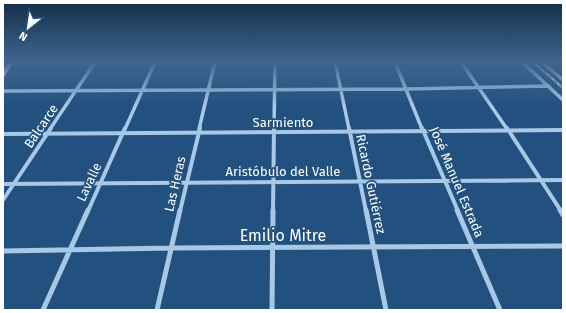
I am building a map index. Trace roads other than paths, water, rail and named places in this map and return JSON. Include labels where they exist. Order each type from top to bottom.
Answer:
[{"type":"street","name":"Balcarce","points":[[3,200],[85,77]]},
{"type":"street","name":"Lavalle","points":[[43,310],[148,77]]},
{"type":"street","name":"Las Heras","points":[[157,310],[211,77]]},
{"type":"street","points":[[272,310],[274,77]]},
{"type":"street","name":"Ricardo Gutiérrez","points":[[338,77],[386,310]]},
{"type":"street","name":"José Manuel Estrada","points":[[401,77],[500,310]]},
{"type":"street","points":[[472,77],[563,215]]},
{"type":"street","points":[[538,77],[563,100]]},
{"type":"street","points":[[3,91],[406,89],[549,86]]},
{"type":"street","name":"Sarmiento","points":[[3,134],[563,130]]},
{"type":"street","name":"Aristóbulo del Valle","points":[[3,184],[563,180]]},
{"type":"street","name":"Emilio Mitre","points":[[3,251],[171,248],[563,246]]},
{"type":"railway","points":[[550,77],[563,88]]}]
